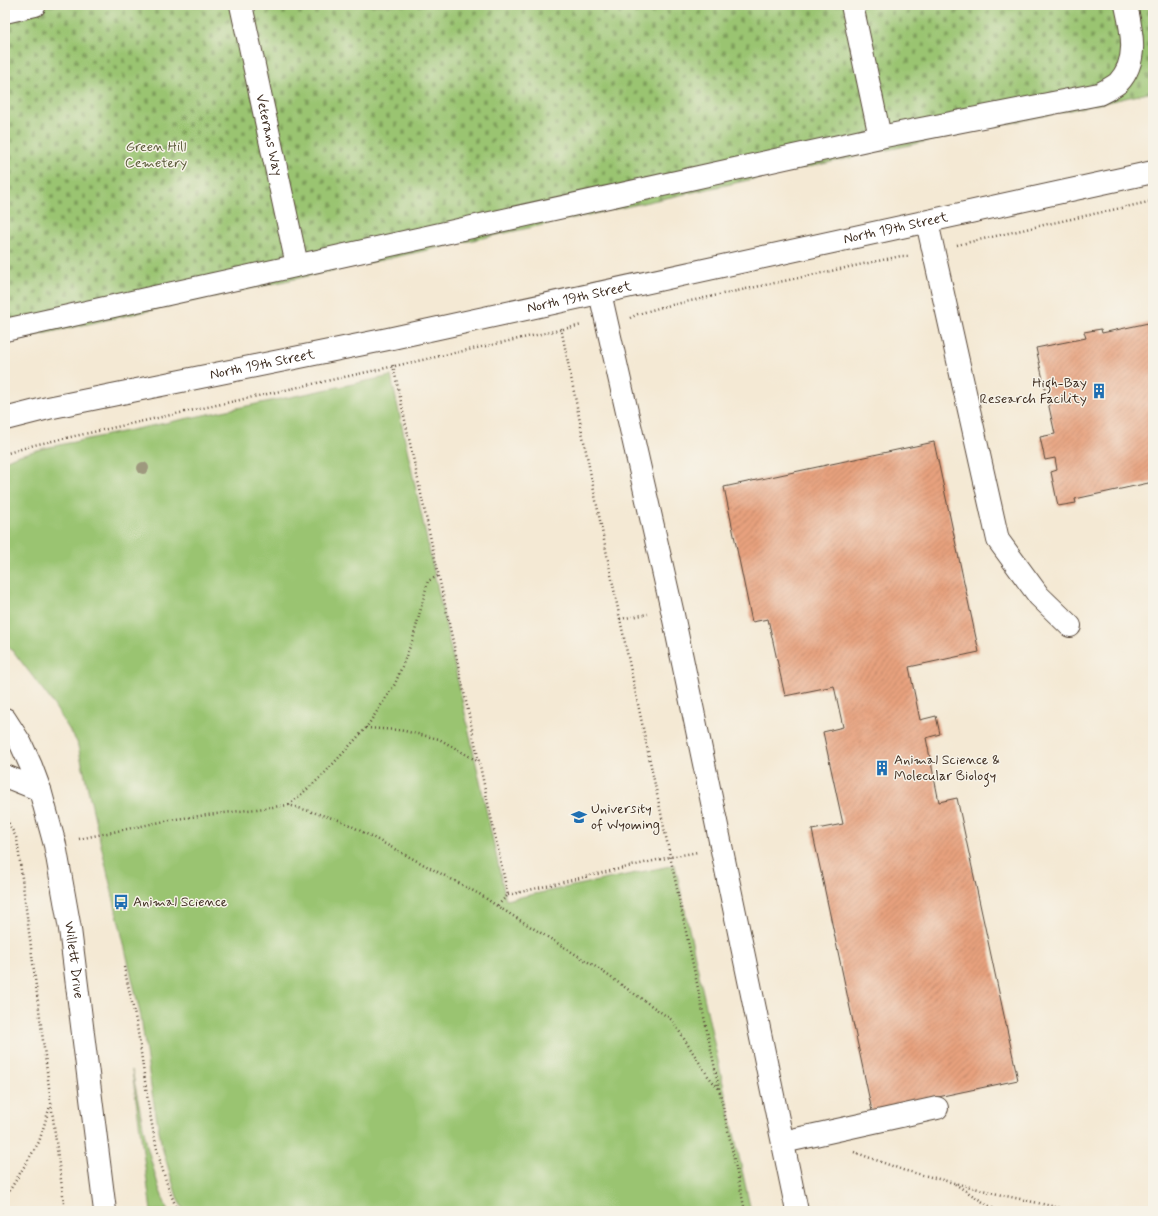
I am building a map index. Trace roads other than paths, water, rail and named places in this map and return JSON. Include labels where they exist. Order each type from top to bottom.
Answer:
[{"type":"street","points":[[5,12],[35,5]]},
{"type":"street","name":"Veterans Way","points":[[241,5],[297,266]]},
{"type":"street","points":[[852,5],[880,137]]},
{"type":"street","points":[[5,330],[880,137],[1099,94],[1117,84],[1129,69],[1133,50],[1132,29],[1126,5]]},
{"type":"street","name":"North 19th Street","points":[[5,419],[48,408],[388,339],[1153,172]]},
{"type":"street","points":[[927,222],[998,540],[1039,596],[1070,626]]},
{"type":"street","points":[[600,293],[672,610],[797,1211]]},
{"type":"street","name":"Willett Drive","points":[[5,719],[21,744],[40,790],[55,845],[70,929],[105,1211]]},
{"type":"street","points":[[5,776],[40,790]]},
{"type":"street","points":[[782,1142],[937,1108]]},
{"type":"place","name":"High-Bay Research Facility","points":[[1099,391]]},
{"type":"place","name":"Animal Science & Molecular Biology","points":[[882,768]]},
{"type":"place","name":"University of Wyoming","points":[[579,817]]},
{"type":"place","name":"Animal Science","points":[[121,902]]},
{"type":"park label","name":"Green Hill Cemetery","points":[[156,156]]}]
